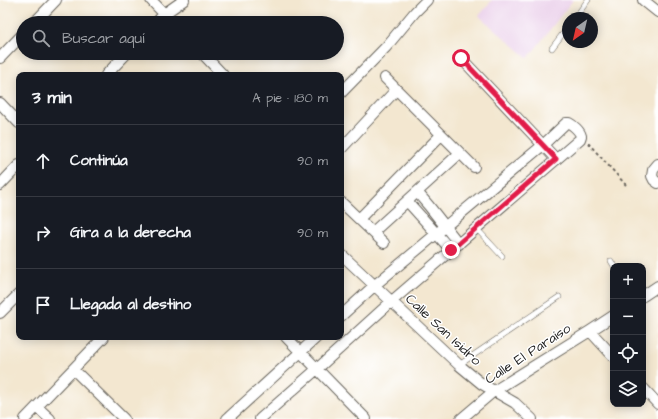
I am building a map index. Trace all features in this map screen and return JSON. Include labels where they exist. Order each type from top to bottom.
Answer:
[{"type":"street","points":[[41,16],[56,0]]},
{"type":"street","points":[[152,0],[164,14],[184,0]]},
{"type":"street","points":[[344,90],[427,0]]},
{"type":"street","points":[[647,1],[658,12]]},
{"type":"street","points":[[0,58],[16,41]]},
{"type":"street","points":[[461,58],[556,159]]},
{"type":"street","points":[[109,72],[120,60]]},
{"type":"street","points":[[209,60],[220,72]]},
{"type":"street","points":[[385,78],[474,167]]},
{"type":"street","points":[[344,145],[396,90]]},
{"type":"street","points":[[0,103],[16,120]]},
{"type":"street","points":[[260,419],[318,369],[392,301],[580,139],[580,134],[571,124],[566,123],[543,145],[375,285],[344,313]]},
{"type":"street","points":[[359,219],[441,134]]},
{"type":"street","points":[[373,232],[460,153]]},
{"type":"street","points":[[655,179],[653,170],[658,164]]},
{"type":"street","points":[[0,185],[16,168]]},
{"type":"street","points":[[417,192],[445,227],[455,247]]},
{"type":"street","points":[[407,201],[437,234],[455,247]]},
{"type":"street","points":[[344,205],[384,243]]},
{"type":"street","name":"Calle San Isidro","points":[[344,257],[475,379],[494,392],[515,403],[532,419]]},
{"type":"street","points":[[646,294],[658,286]]},
{"type":"street","points":[[0,313],[16,297]]},
{"type":"street","name":"Calle El Paraíso","points":[[461,419],[494,392],[610,318]]},
{"type":"street","points":[[590,332],[610,353]]},
{"type":"street","points":[[25,419],[101,340]]},
{"type":"street","points":[[289,340],[366,419]]},
{"type":"street","points":[[226,419],[315,340]]},
{"type":"street","points":[[73,369],[124,419]]},
{"type":"street","points":[[646,391],[658,404]]},
{"type":"street","points":[[37,407],[50,419]]},
{"type":"lane","points":[[579,12],[588,0]]},
{"type":"lane","points":[[552,48],[562,35]]},
{"type":"lane","points":[[476,228],[502,256]]},
{"type":"lane","points":[[459,365],[558,297]]},
{"type":"path","points":[[581,136],[626,185]]},
{"type":"shaded area","points":[[492,0],[573,0],[564,12],[562,12],[562,14],[528,58],[479,16]]},
{"type":"route","points":[[451,250],[556,159],[461,58]]}]
